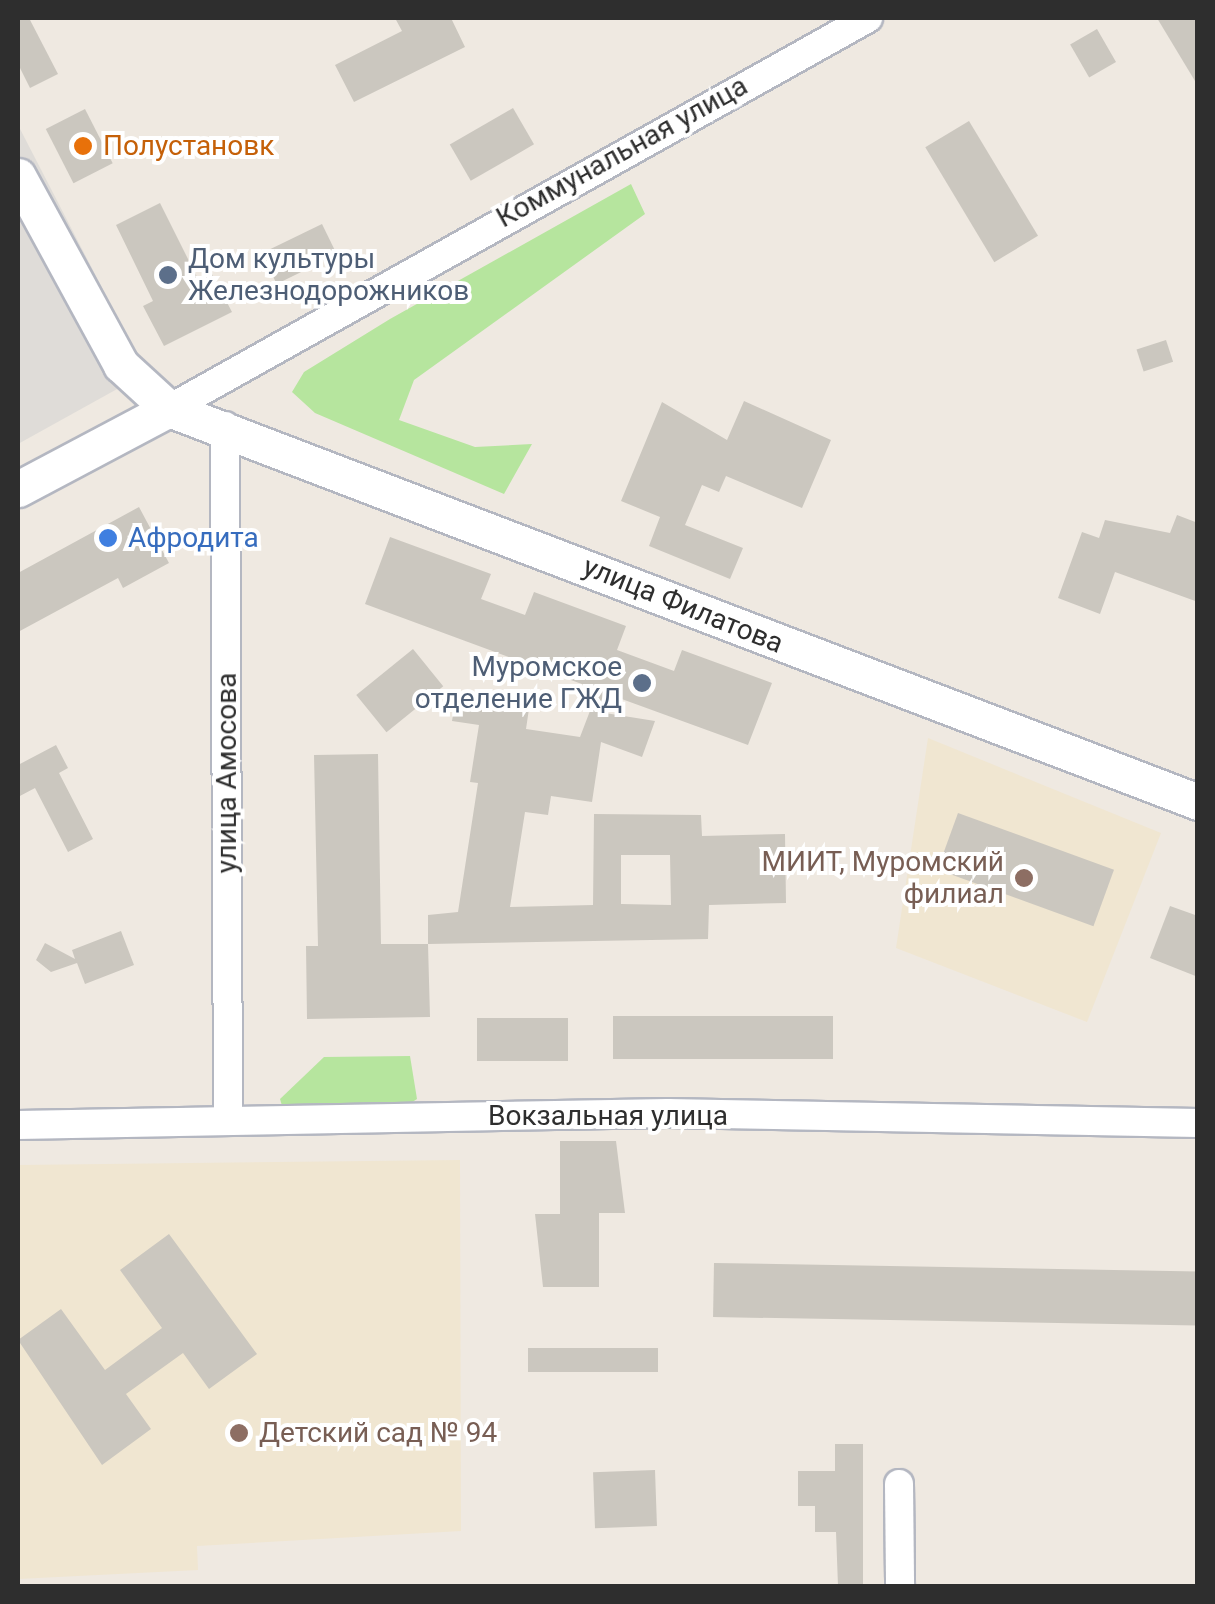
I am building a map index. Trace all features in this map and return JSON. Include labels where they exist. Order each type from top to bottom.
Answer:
[{"type":"street","name":"Коммунальная улица","points":[[169,409],[868,18]]},
{"type":"street","points":[[18,176],[122,366],[169,409],[18,489]]},
{"type":"street","name":"улица Филатова","points":[[169,409],[226,426],[1198,802]]},
{"type":"street","name":"улица Амосова","points":[[226,426],[228,1121]]},
{"type":"street","name":"Вокзальная улица","points":[[18,1124],[668,1114],[1198,1124]]},
{"type":"street","points":[[899,1484],[900,1586]]},
{"type":"shaded area","points":[[18,125],[146,373],[18,444]]},
{"type":"shaded area","name":"МИИТ, Муромский филиал","points":[[928,738],[1161,833],[1087,1022],[896,948]]},
{"type":"shaded area","name":"Детский сад № 94","points":[[460,1160],[461,1531],[197,1546],[198,1570],[18,1579],[18,1165]]},
{"type":"green space","points":[[631,184],[645,214],[414,380],[399,420],[475,447],[532,444],[504,494],[315,413],[292,392],[304,372],[390,319]]},
{"type":"green space","points":[[410,1056],[417,1099],[406,1106],[283,1109],[280,1099],[324,1057]]},
{"type":"building","points":[[18,18],[29,18],[58,74],[30,88],[18,64]]},
{"type":"building","points":[[395,18],[451,18],[465,47],[354,102],[335,65],[402,31]]},
{"type":"building","points":[[1157,18],[1198,18],[1198,86]]},
{"type":"building","points":[[1097,29],[1116,62],[1089,77],[1070,44]]},
{"type":"building","points":[[513,108],[534,144],[471,181],[450,144]]},
{"type":"building","points":[[85,109],[113,163],[73,183],[46,129]]},
{"type":"building","points":[[969,121],[1038,236],[994,262],[925,147]]},
{"type":"building","name":"Дом культуры Железнодорожников","points":[[160,203],[198,279],[211,272],[232,312],[164,346],[143,306],[153,301],[116,225]]},
{"type":"building","points":[[322,224],[337,255],[277,284],[262,253]]},
{"type":"building","points":[[1166,340],[1173,362],[1144,371],[1137,350]]},
{"type":"building","points":[[744,401],[831,440],[802,508],[726,476],[719,492],[702,485],[685,525],[743,548],[730,579],[649,546],[660,517],[621,501],[662,402],[727,440]]},
{"type":"building","points":[[139,507],[169,563],[123,588],[118,578],[18,632],[18,573]]},
{"type":"building","points":[[1177,515],[1198,523],[1198,602],[1115,572],[1100,614],[1058,598],[1082,532],[1099,538],[1105,520],[1170,533]]},
{"type":"building","points":[[390,537],[491,574],[481,599],[525,615],[534,592],[626,626],[617,650],[674,671],[682,650],[772,683],[748,745],[608,694],[605,713],[655,721],[642,757],[601,742],[592,802],[551,796],[548,815],[525,812],[510,907],[593,905],[594,814],[701,815],[702,836],[785,834],[786,903],[709,905],[708,939],[428,944],[428,915],[458,912],[478,783],[470,782],[479,725],[452,721],[457,691],[530,702],[526,729],[580,737],[598,690],[365,604]],"holes":[[[621,855],[670,855],[671,905],[621,904]]]},
{"type":"building","points":[[413,649],[443,686],[386,732],[356,695]]},
{"type":"building","points":[[56,745],[68,768],[59,773],[93,839],[68,852],[35,788],[18,797],[18,765]]},
{"type":"building","points":[[378,754],[381,944],[428,944],[430,1017],[307,1019],[306,946],[318,946],[314,755]]},
{"type":"building","points":[[958,813],[1114,870],[1093,926],[937,869]]},
{"type":"building","points":[[1170,906],[1198,916],[1198,977],[1150,958]]},
{"type":"building","points":[[121,931],[134,965],[85,984],[77,963],[51,972],[36,960],[45,943],[75,959],[72,950]]},
{"type":"building","points":[[613,1016],[833,1016],[833,1059],[613,1059]]},
{"type":"building","points":[[477,1018],[568,1018],[568,1061],[477,1061]]},
{"type":"building","points":[[560,1141],[616,1141],[625,1213],[599,1213],[599,1287],[543,1287],[535,1214],[560,1214]]},
{"type":"building","points":[[169,1234],[257,1354],[209,1389],[183,1353],[126,1394],[151,1429],[102,1465],[18,1340],[61,1309],[105,1370],[162,1328],[120,1270]]},
{"type":"building","points":[[714,1263],[1198,1271],[1197,1325],[713,1317]]},
{"type":"building","points":[[528,1348],[658,1348],[658,1372],[528,1372]]},
{"type":"building","points":[[835,1444],[863,1444],[863,1586],[838,1586],[836,1532],[815,1532],[815,1506],[798,1506],[798,1471],[835,1471]]},
{"type":"building","points":[[655,1470],[657,1526],[595,1528],[593,1472]]},
{"type":"place","name":"Полустановк","points":[[83,146]]},
{"type":"place","name":"Дом культуры Железнодорожников","points":[[168,275]]},
{"type":"place","name":"Афродита","points":[[108,538]]},
{"type":"place","name":"Муромское отделение ГЖД","points":[[642,683]]},
{"type":"place","name":"МИИТ, Муромский филиал","points":[[1024,878]]},
{"type":"place","name":"Детский сад № 94","points":[[239,1433]]}]
